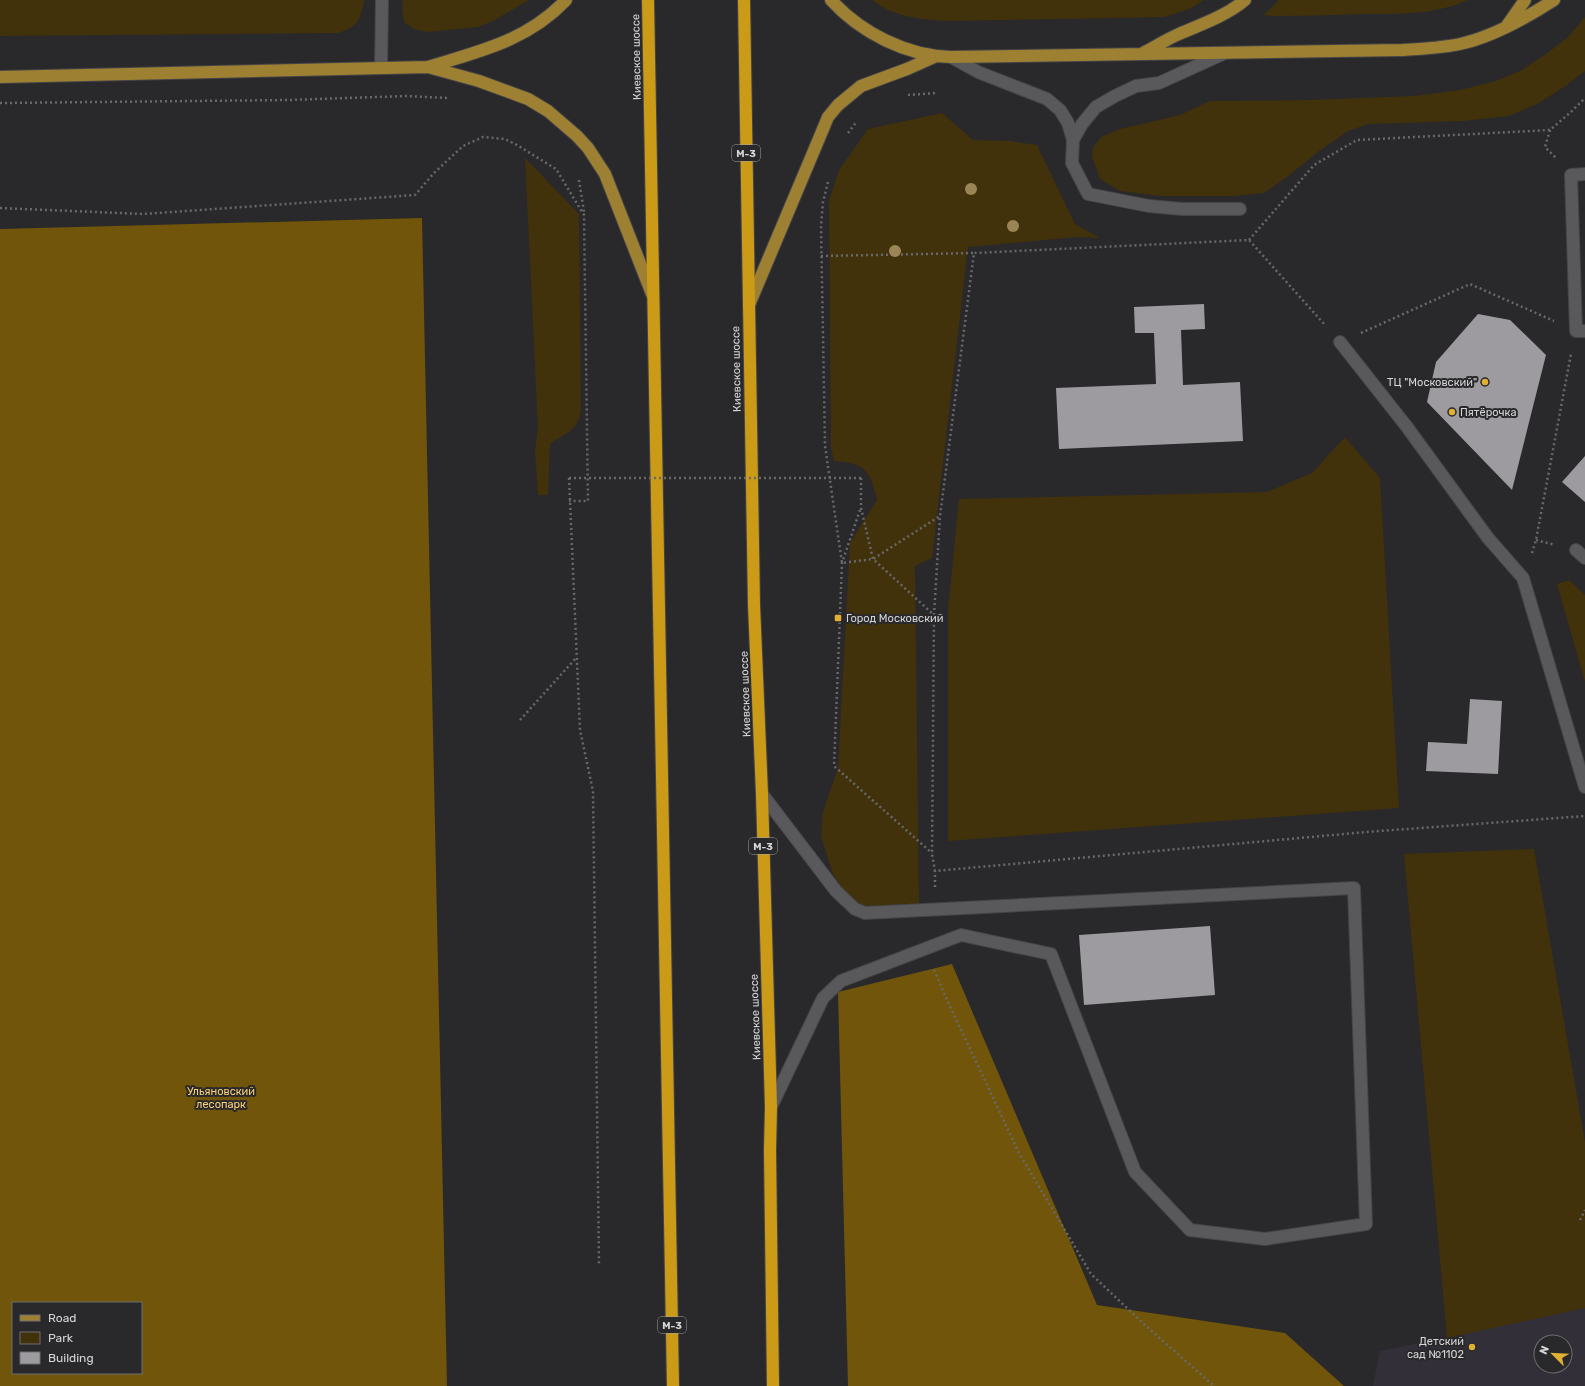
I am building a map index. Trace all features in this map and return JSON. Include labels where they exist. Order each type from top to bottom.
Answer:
[{"type":"highway","name":"Киевское шоссе","points":[[648,0],[673,1386]]},
{"type":"highway","name":"Киевское шоссе","points":[[744,0],[754,605],[762,794],[771,1107],[770,1150],[773,1386]]},
{"type":"main road","points":[[0,77],[428,67],[484,50],[520,36],[551,15],[566,0]]},
{"type":"main road","points":[[831,0],[854,22],[885,40],[934,57],[1402,50],[1432,48],[1461,43],[1505,27],[1528,16],[1554,0]]},
{"type":"main road","points":[[1140,54],[1234,9],[1245,0]]},
{"type":"main road","points":[[1505,27],[1525,0]]},
{"type":"main road","points":[[748,306],[828,117],[838,105],[861,86],[908,69],[934,57]]},
{"type":"main road","points":[[428,67],[479,81],[528,99],[548,111],[577,136],[605,174],[654,298]]},
{"type":"lane","points":[[381,68],[382,0]]},
{"type":"lane","points":[[1073,140],[1082,124],[1096,107],[1136,86],[1158,83],[1225,52]]},
{"type":"lane","points":[[951,57],[978,72],[1047,99],[1060,110],[1068,123],[1073,140],[1072,163],[1088,194],[1149,206],[1240,209]]},
{"type":"lane","points":[[1580,331],[1571,175],[1585,174]]},
{"type":"lane","points":[[1340,342],[1407,427],[1488,538],[1523,578],[1585,787]]},
{"type":"lane","points":[[762,794],[836,891],[855,909],[865,914],[1354,888],[1366,1224],[1265,1239],[1190,1230],[1135,1172],[1051,954],[961,935],[841,981],[823,998],[771,1107]]},
{"type":"path","points":[[901,96],[936,93]]},
{"type":"path","points":[[0,103],[289,100],[413,96],[454,99]]},
{"type":"path","points":[[1571,175],[1545,147],[1550,130],[1572,112],[1585,98]]},
{"type":"path","points":[[846,136],[859,120]]},
{"type":"path","points":[[821,256],[974,253],[1249,240],[1314,165],[1357,140],[1550,130]]},
{"type":"path","points":[[0,208],[143,214],[416,195],[434,173],[463,146],[484,137],[505,139],[556,169],[584,215]]},
{"type":"path","points":[[569,501],[588,501],[584,215],[582,194],[577,173]]},
{"type":"path","points":[[829,175],[823,202],[821,226],[825,446],[842,563],[834,766],[932,854]]},
{"type":"path","points":[[1249,240],[1340,342],[1470,284],[1580,331],[1536,540],[1523,578]]},
{"type":"path","points":[[934,910],[935,871],[932,854],[934,615],[940,516],[974,253]]},
{"type":"path","points":[[599,1264],[593,791],[580,730],[569,478],[861,478],[861,508],[873,559],[934,615]]},
{"type":"path","points":[[842,563],[861,508]]},
{"type":"path","points":[[842,563],[873,559],[940,516]]},
{"type":"path","points":[[520,720],[577,658]]},
{"type":"path","points":[[935,871],[1366,832],[1585,816]]},
{"type":"path","points":[[934,945],[934,969],[1019,1153],[1091,1274],[1145,1325],[1214,1386]]},
{"type":"path","points":[[1580,1220],[1585,1210]]},
{"type":"shaded area","name":"Детский сад №1102","points":[[1585,1308],[1585,1386],[1373,1386],[1380,1351]]},
{"type":"green space","points":[[0,0],[364,0],[360,18],[357,22],[350,28],[338,33],[0,36]]},
{"type":"green space","points":[[403,0],[529,0],[493,21],[478,27],[427,32],[414,29],[404,22],[402,8]]},
{"type":"green space","points":[[872,0],[1204,0],[1191,8],[1165,17],[945,21],[916,18],[898,14],[880,6]]},
{"type":"green space","points":[[1279,0],[1468,0],[1443,9],[1416,13],[1296,16],[1264,15]]},
{"type":"green space","points":[[1585,17],[1585,71],[1567,85],[1539,103],[1509,116],[1463,121],[1368,124],[1348,131],[1264,193],[1234,196],[1160,196],[1120,191],[1100,179],[1092,157],[1093,148],[1101,137],[1120,129],[1180,115],[1210,101],[1311,100],[1414,96],[1460,90],[1496,81],[1522,70],[1546,54],[1567,38]]},
{"type":"green space","points":[[942,113],[973,140],[1010,141],[1037,145],[1075,224],[1100,238],[1078,237],[968,247],[932,558],[915,566],[919,907],[872,909],[859,904],[844,891],[833,874],[821,836],[823,812],[838,768],[850,543],[877,500],[872,482],[864,470],[853,464],[834,461],[831,448],[829,201],[839,170],[868,129]]},
{"type":"green space","points":[[525,158],[579,214],[581,411],[577,423],[573,428],[550,444],[548,495],[538,495],[535,450],[538,429]]},
{"type":"green space","name":"Ульяновский лесопарк","points":[[422,218],[447,1386],[0,1386],[0,229]]},
{"type":"green space","points":[[1345,437],[1380,478],[1399,808],[948,841],[948,609],[959,499],[1267,492],[1312,473]]},
{"type":"green space","points":[[1569,580],[1585,595],[1585,682],[1557,584]]},
{"type":"green space","points":[[1534,849],[1585,1142],[1585,1308],[1447,1338],[1404,854]]},
{"type":"green space","points":[[952,964],[1097,1305],[1285,1333],[1344,1386],[848,1386],[838,992]]},
{"type":"building","points":[[1204,304],[1205,329],[1181,330],[1183,385],[1240,382],[1243,441],[1059,449],[1056,388],[1156,384],[1154,333],[1135,333],[1134,307]]},
{"type":"building","name":"ТЦ \"Московский\"","points":[[1478,314],[1510,320],[1546,355],[1512,490],[1427,402],[1436,362]]},
{"type":"building","points":[[1585,456],[1585,502],[1562,482]]},
{"type":"building","points":[[1470,699],[1502,701],[1498,774],[1426,771],[1428,742],[1467,744]]},
{"type":"building","points":[[1210,926],[1215,995],[1084,1005],[1079,935]]},
{"type":"place","name":"ТЦ \"Московский\"","points":[[1485,382]]},
{"type":"place","name":"Пятёрочка","points":[[1452,412]]},
{"type":"place","name":"Город Московский","points":[[838,618]]},
{"type":"place","name":"Детский сад №1102","points":[[1472,1347]]}]
